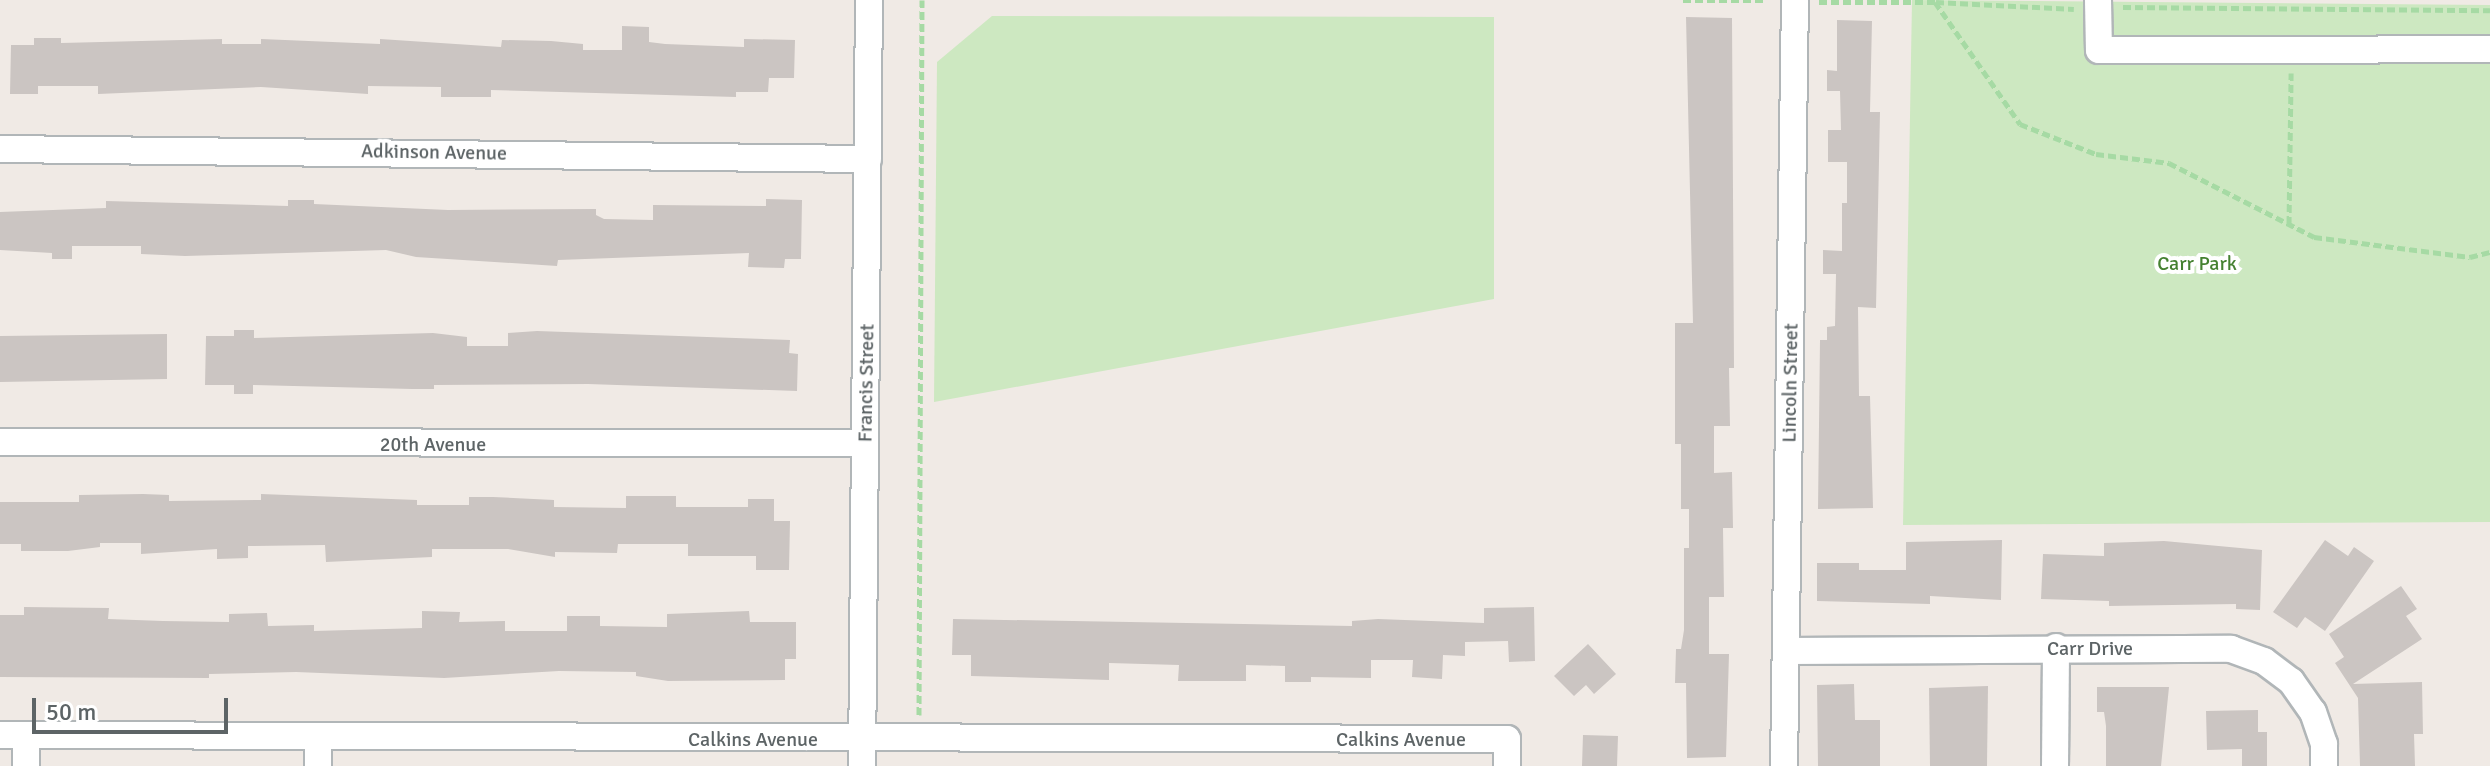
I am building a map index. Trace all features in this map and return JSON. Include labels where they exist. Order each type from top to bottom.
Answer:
[{"type":"street","name":"Francis Street","points":[[862,753],[869,0]]},
{"type":"street","name":"Lincoln Street","points":[[1784,766],[1804,1]]},
{"type":"street","points":[[2100,5],[2099,50],[2490,49]]},
{"type":"street","name":"Adkinson Avenue","points":[[0,149],[868,159]]},
{"type":"street","name":"20th Avenue","points":[[0,442],[865,443]]},
{"type":"street","name":"Carr Drive","points":[[1786,651],[2056,647],[2231,649],[2264,661],[2291,681],[2313,712],[2324,744],[2324,766]]},
{"type":"street","points":[[2055,766],[2056,647]]},
{"type":"street","name":"Calkins Avenue","points":[[13,735],[318,736],[862,753],[919,740],[1507,739],[1507,766]]},
{"type":"street","points":[[13,735],[26,766]]},
{"type":"street","points":[[318,736],[318,766]]},
{"type":"path","points":[[919,740],[922,0]]},
{"type":"path","points":[[1683,0],[1763,0]]},
{"type":"path","points":[[1804,1],[1935,2],[2031,10],[2100,5],[2490,10]]},
{"type":"path","points":[[1935,2],[2020,124],[2096,154],[2169,163],[2314,237],[2470,257],[2490,252]]},
{"type":"path","points":[[2289,224],[2291,69]]},
{"type":"green space","name":"Carr Park","points":[[1912,0],[2490,5],[2490,522],[1903,525]]},
{"type":"green space","points":[[992,16],[1494,17],[1494,299],[934,402],[937,62]]},
{"type":"building","points":[[1686,17],[1732,18],[1734,368],[1729,368],[1730,426],[1714,426],[1714,473],[1732,472],[1733,528],[1723,528],[1724,597],[1709,597],[1709,654],[1729,654],[1726,757],[1687,758],[1686,683],[1675,683],[1676,649],[1681,649],[1684,630],[1684,548],[1689,548],[1689,509],[1681,509],[1681,444],[1675,444],[1675,323],[1693,323]]},
{"type":"building","points":[[1837,20],[1872,21],[1870,112],[1880,112],[1876,308],[1858,307],[1859,396],[1870,396],[1873,508],[1818,509],[1820,340],[1827,340],[1827,327],[1835,326],[1836,274],[1823,274],[1823,250],[1842,251],[1842,203],[1847,203],[1847,162],[1828,162],[1828,130],[1841,130],[1840,91],[1827,91],[1827,70],[1837,71]]},
{"type":"building","points":[[622,26],[649,27],[649,42],[665,44],[744,47],[744,39],[795,40],[794,78],[769,78],[768,92],[736,92],[736,97],[491,90],[491,97],[441,97],[441,87],[368,86],[368,94],[261,87],[98,94],[98,86],[38,86],[38,94],[10,94],[11,45],[34,45],[34,38],[61,38],[61,43],[222,39],[222,44],[261,44],[261,39],[380,44],[380,39],[501,47],[502,40],[551,41],[583,44],[583,50],[622,50]]},
{"type":"building","points":[[766,199],[802,200],[801,259],[785,259],[784,268],[748,267],[749,253],[558,260],[557,266],[416,257],[386,250],[185,256],[141,254],[141,246],[72,246],[72,259],[52,259],[52,253],[0,250],[0,212],[106,208],[106,201],[288,206],[288,200],[314,200],[314,204],[448,210],[596,209],[596,215],[604,219],[653,220],[653,205],[766,206]]},
{"type":"building","points":[[234,330],[254,330],[254,338],[433,333],[467,337],[467,346],[508,346],[508,333],[537,331],[790,340],[789,353],[798,354],[797,391],[588,384],[434,385],[434,389],[253,385],[253,394],[234,394],[234,385],[205,385],[206,336],[234,336]]},
{"type":"building","points":[[167,334],[167,379],[0,382],[0,336]]},
{"type":"building","points":[[143,494],[169,495],[169,501],[261,500],[261,494],[417,500],[417,505],[469,505],[469,497],[493,497],[554,500],[554,507],[626,508],[626,496],[676,496],[676,507],[748,507],[748,499],[774,499],[774,521],[790,521],[789,570],[756,570],[756,556],[688,556],[688,544],[618,544],[617,553],[555,552],[555,557],[508,549],[432,549],[432,557],[326,562],[325,545],[248,546],[248,558],[217,559],[217,549],[141,554],[141,543],[100,543],[100,547],[68,551],[21,551],[21,544],[0,544],[0,502],[79,502],[79,495]]},
{"type":"building","points":[[2002,540],[2001,600],[1930,596],[1930,604],[1817,601],[1817,563],[1859,563],[1859,570],[1906,570],[1906,542]]},
{"type":"building","points":[[2325,540],[2348,556],[2354,547],[2374,561],[2325,631],[2305,617],[2297,628],[2273,612]]},
{"type":"building","points":[[2164,541],[2262,550],[2260,610],[2236,609],[2236,604],[2109,606],[2109,601],[2041,599],[2043,554],[2104,556],[2104,543]]},
{"type":"building","points":[[2401,586],[2417,609],[2406,616],[2422,639],[2353,684],[2422,682],[2423,734],[2414,734],[2415,766],[2360,766],[2358,698],[2335,663],[2344,657],[2329,634]]},
{"type":"building","points":[[24,607],[109,608],[108,619],[163,621],[229,622],[229,614],[267,613],[268,626],[314,625],[314,631],[422,628],[422,611],[460,612],[459,622],[505,621],[505,631],[567,631],[567,616],[600,616],[600,626],[667,627],[667,614],[749,611],[750,622],[796,622],[796,659],[785,659],[785,680],[668,681],[636,676],[636,672],[559,671],[444,678],[296,672],[209,674],[209,678],[0,677],[0,615],[24,615]]},
{"type":"building","points":[[1534,607],[1535,661],[1509,662],[1508,641],[1465,642],[1465,656],[1443,655],[1442,679],[1412,677],[1413,660],[1371,660],[1371,678],[1311,677],[1311,682],[1285,682],[1285,666],[1246,665],[1246,681],[1178,681],[1179,665],[1109,663],[1109,680],[971,676],[971,655],[952,655],[953,619],[1352,626],[1352,621],[1378,619],[1484,623],[1484,608]]},
{"type":"building","points":[[1588,644],[1616,674],[1594,694],[1586,685],[1574,696],[1554,676]]},
{"type":"building","points":[[1854,684],[1855,720],[1880,720],[1880,766],[1818,766],[1817,685]]},
{"type":"building","points":[[1988,686],[1987,766],[1930,766],[1929,688]]},
{"type":"building","points":[[2097,687],[2169,687],[2161,766],[2106,766],[2106,726],[2104,712],[2097,712]]},
{"type":"building","points":[[2258,710],[2258,732],[2267,732],[2267,766],[2242,766],[2242,749],[2207,750],[2206,711]]},
{"type":"building","points":[[1583,735],[1618,736],[1617,766],[1582,766]]}]
